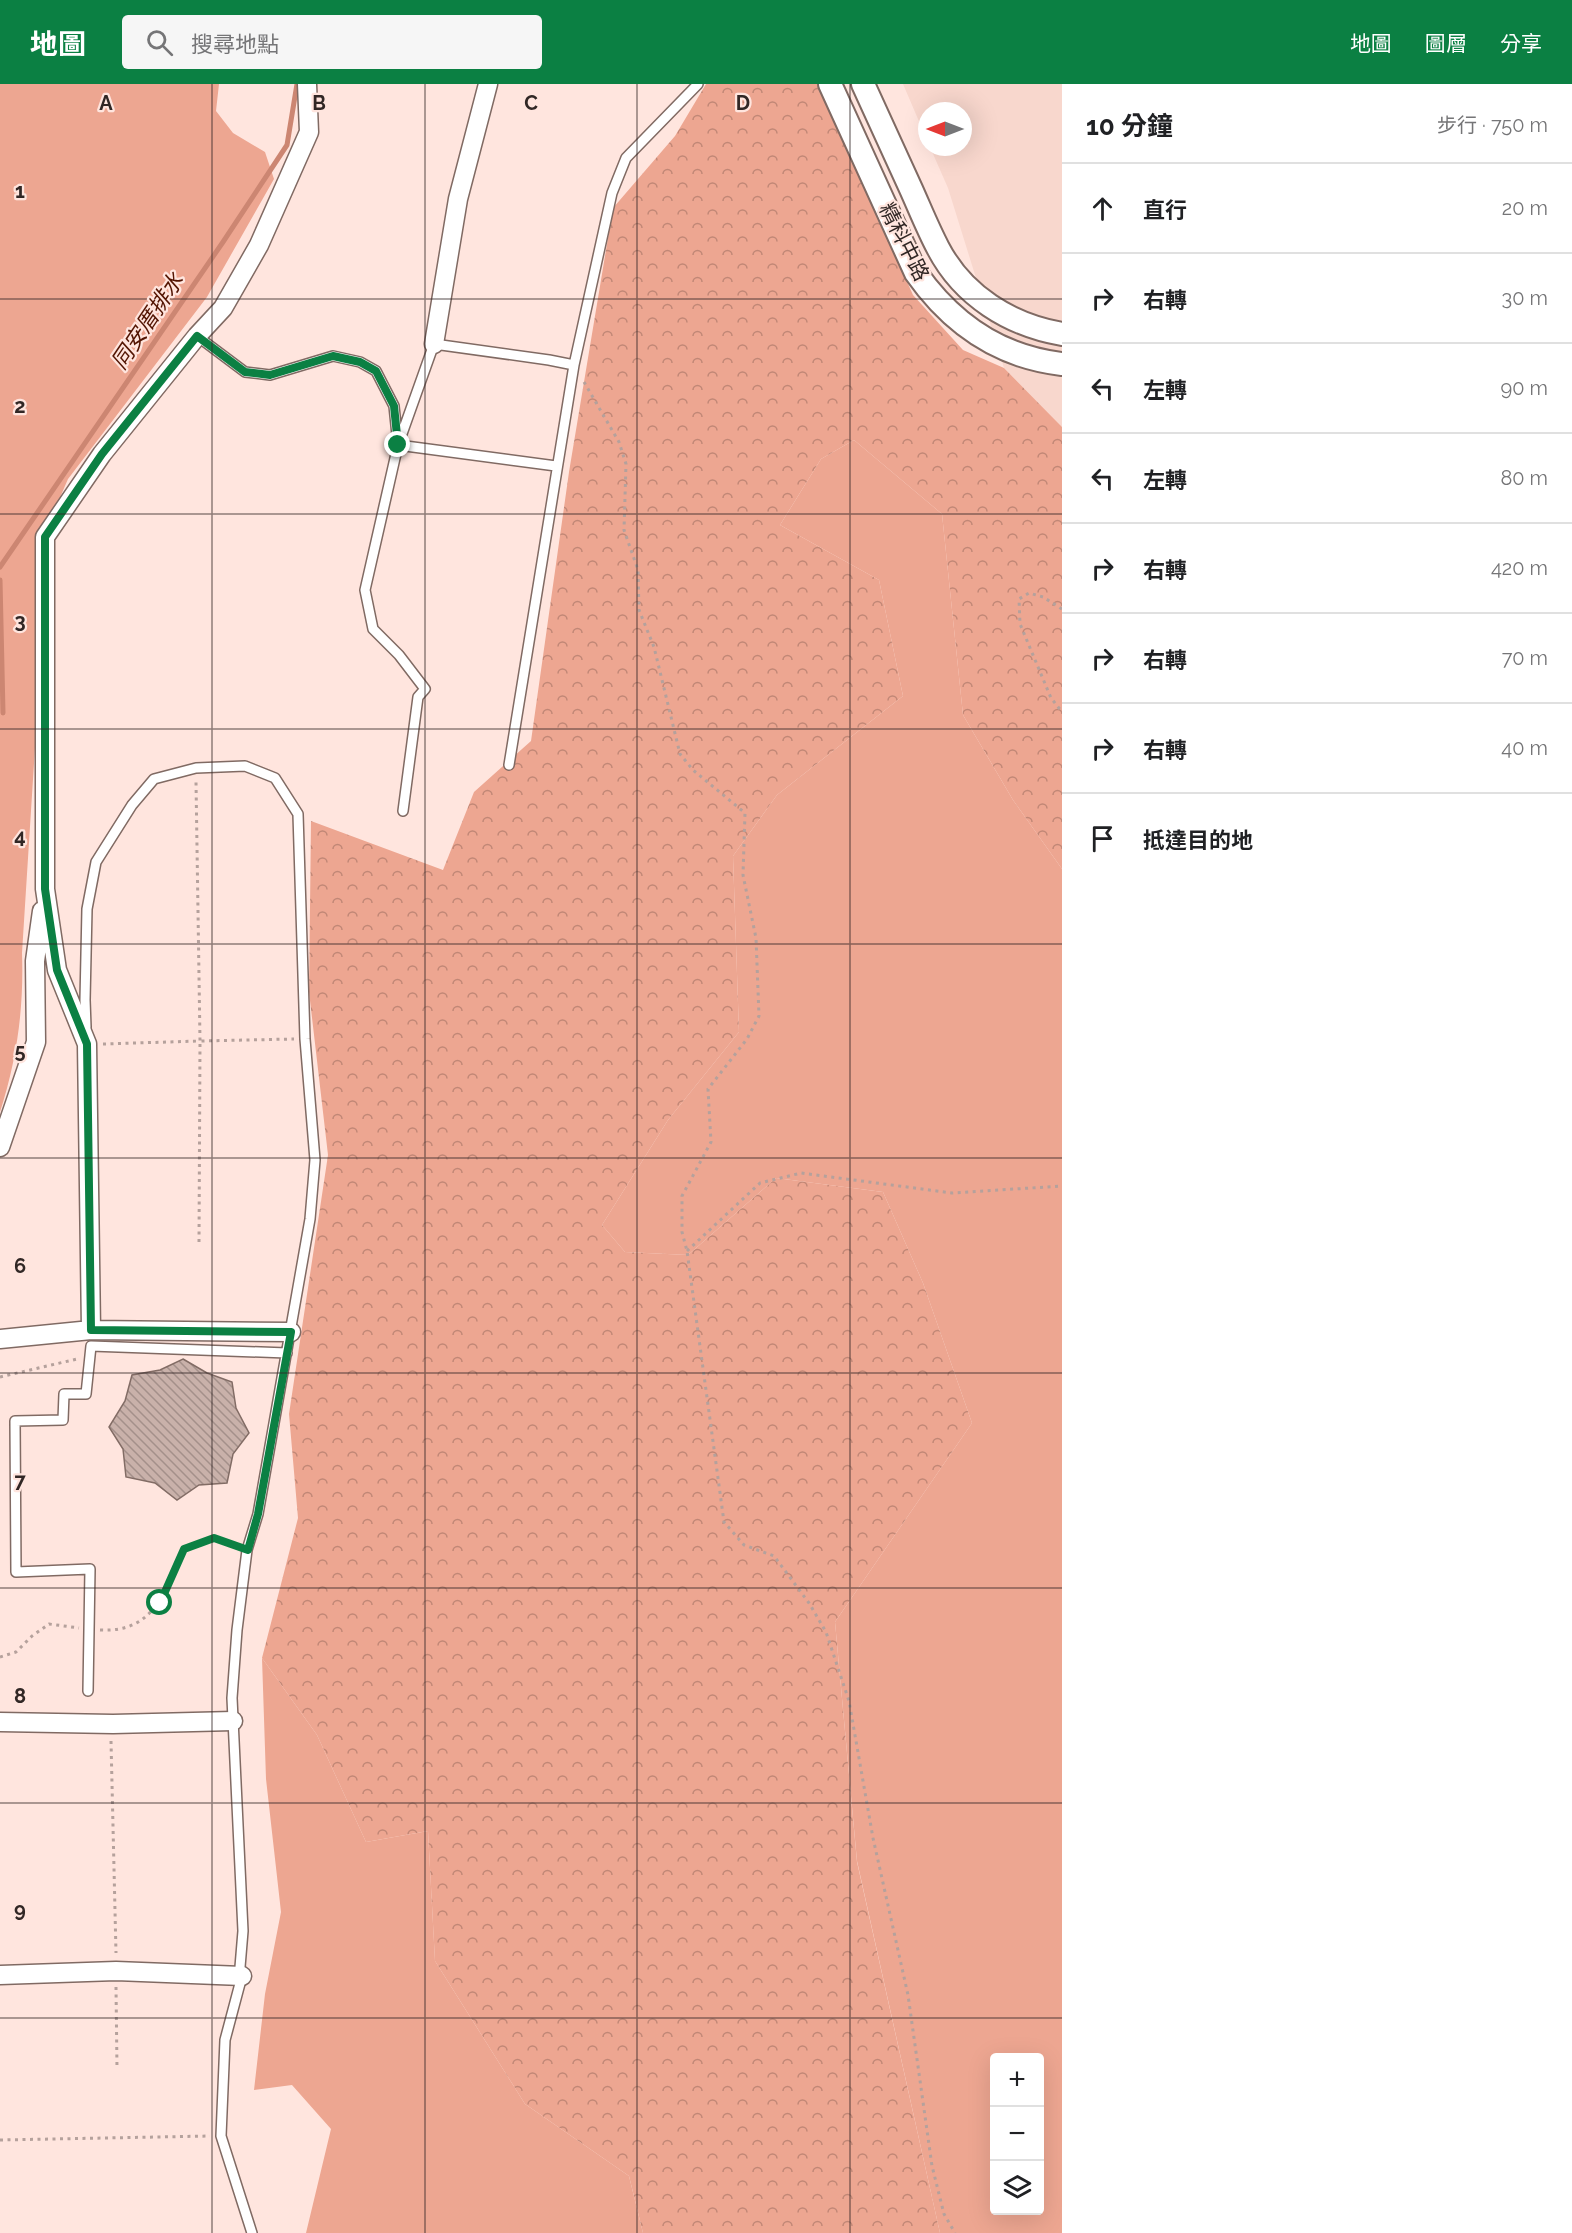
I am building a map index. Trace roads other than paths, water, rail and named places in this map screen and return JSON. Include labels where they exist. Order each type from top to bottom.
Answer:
[{"type":"street","points":[[0,1147],[36,1042],[35,961],[45,889],[45,537],[102,454],[197,336],[223,308],[259,245],[309,132],[307,84]]},
{"type":"street","points":[[434,344],[458,199],[488,84]]},
{"type":"street","name":"精科中路","points":[[830,84],[916,273],[928,290],[956,319],[990,342],[1029,358],[1062,364]]},
{"type":"street","name":"精科中路","points":[[863,84],[938,248],[957,276],[981,300],[1011,319],[1062,334]]},
{"type":"street","points":[[45,889],[57,970],[87,1044],[91,1338]]},
{"type":"street","points":[[0,1339],[57,1332],[91,1338],[291,1332]]},
{"type":"street","points":[[0,1722],[113,1724],[233,1721]]},
{"type":"street","points":[[0,1975],[116,1971],[242,1976]]},
{"type":"lane","points":[[509,765],[574,365],[612,193],[626,158],[698,84]]},
{"type":"lane","points":[[197,336],[245,372],[270,375],[333,356],[360,362],[376,371],[394,406],[398,445]]},
{"type":"lane","points":[[403,811],[418,698],[425,689],[399,655],[373,629],[365,590],[398,445],[434,344],[574,365]]},
{"type":"lane","points":[[398,445],[556,466]]},
{"type":"lane","points":[[87,1044],[85,1000],[87,909],[96,862],[132,805],[154,779],[196,768],[245,766],[275,778],[298,814],[305,1039],[315,1160],[310,1219],[291,1332],[258,1514],[248,1550],[237,1630],[232,1698],[243,1931],[240,1966],[242,1976],[225,2040],[221,2136],[252,2233]]},
{"type":"lane","points":[[88,1691],[90,1569],[16,1572],[15,1421],[63,1420],[64,1394],[87,1394],[91,1338],[287,1353]]},
{"type":"waterway","name":"同安厝排水","points":[[0,567],[287,145],[297,84]]},
{"type":"waterway","name":"同安厝排水","points":[[0,580],[3,713]]}]
